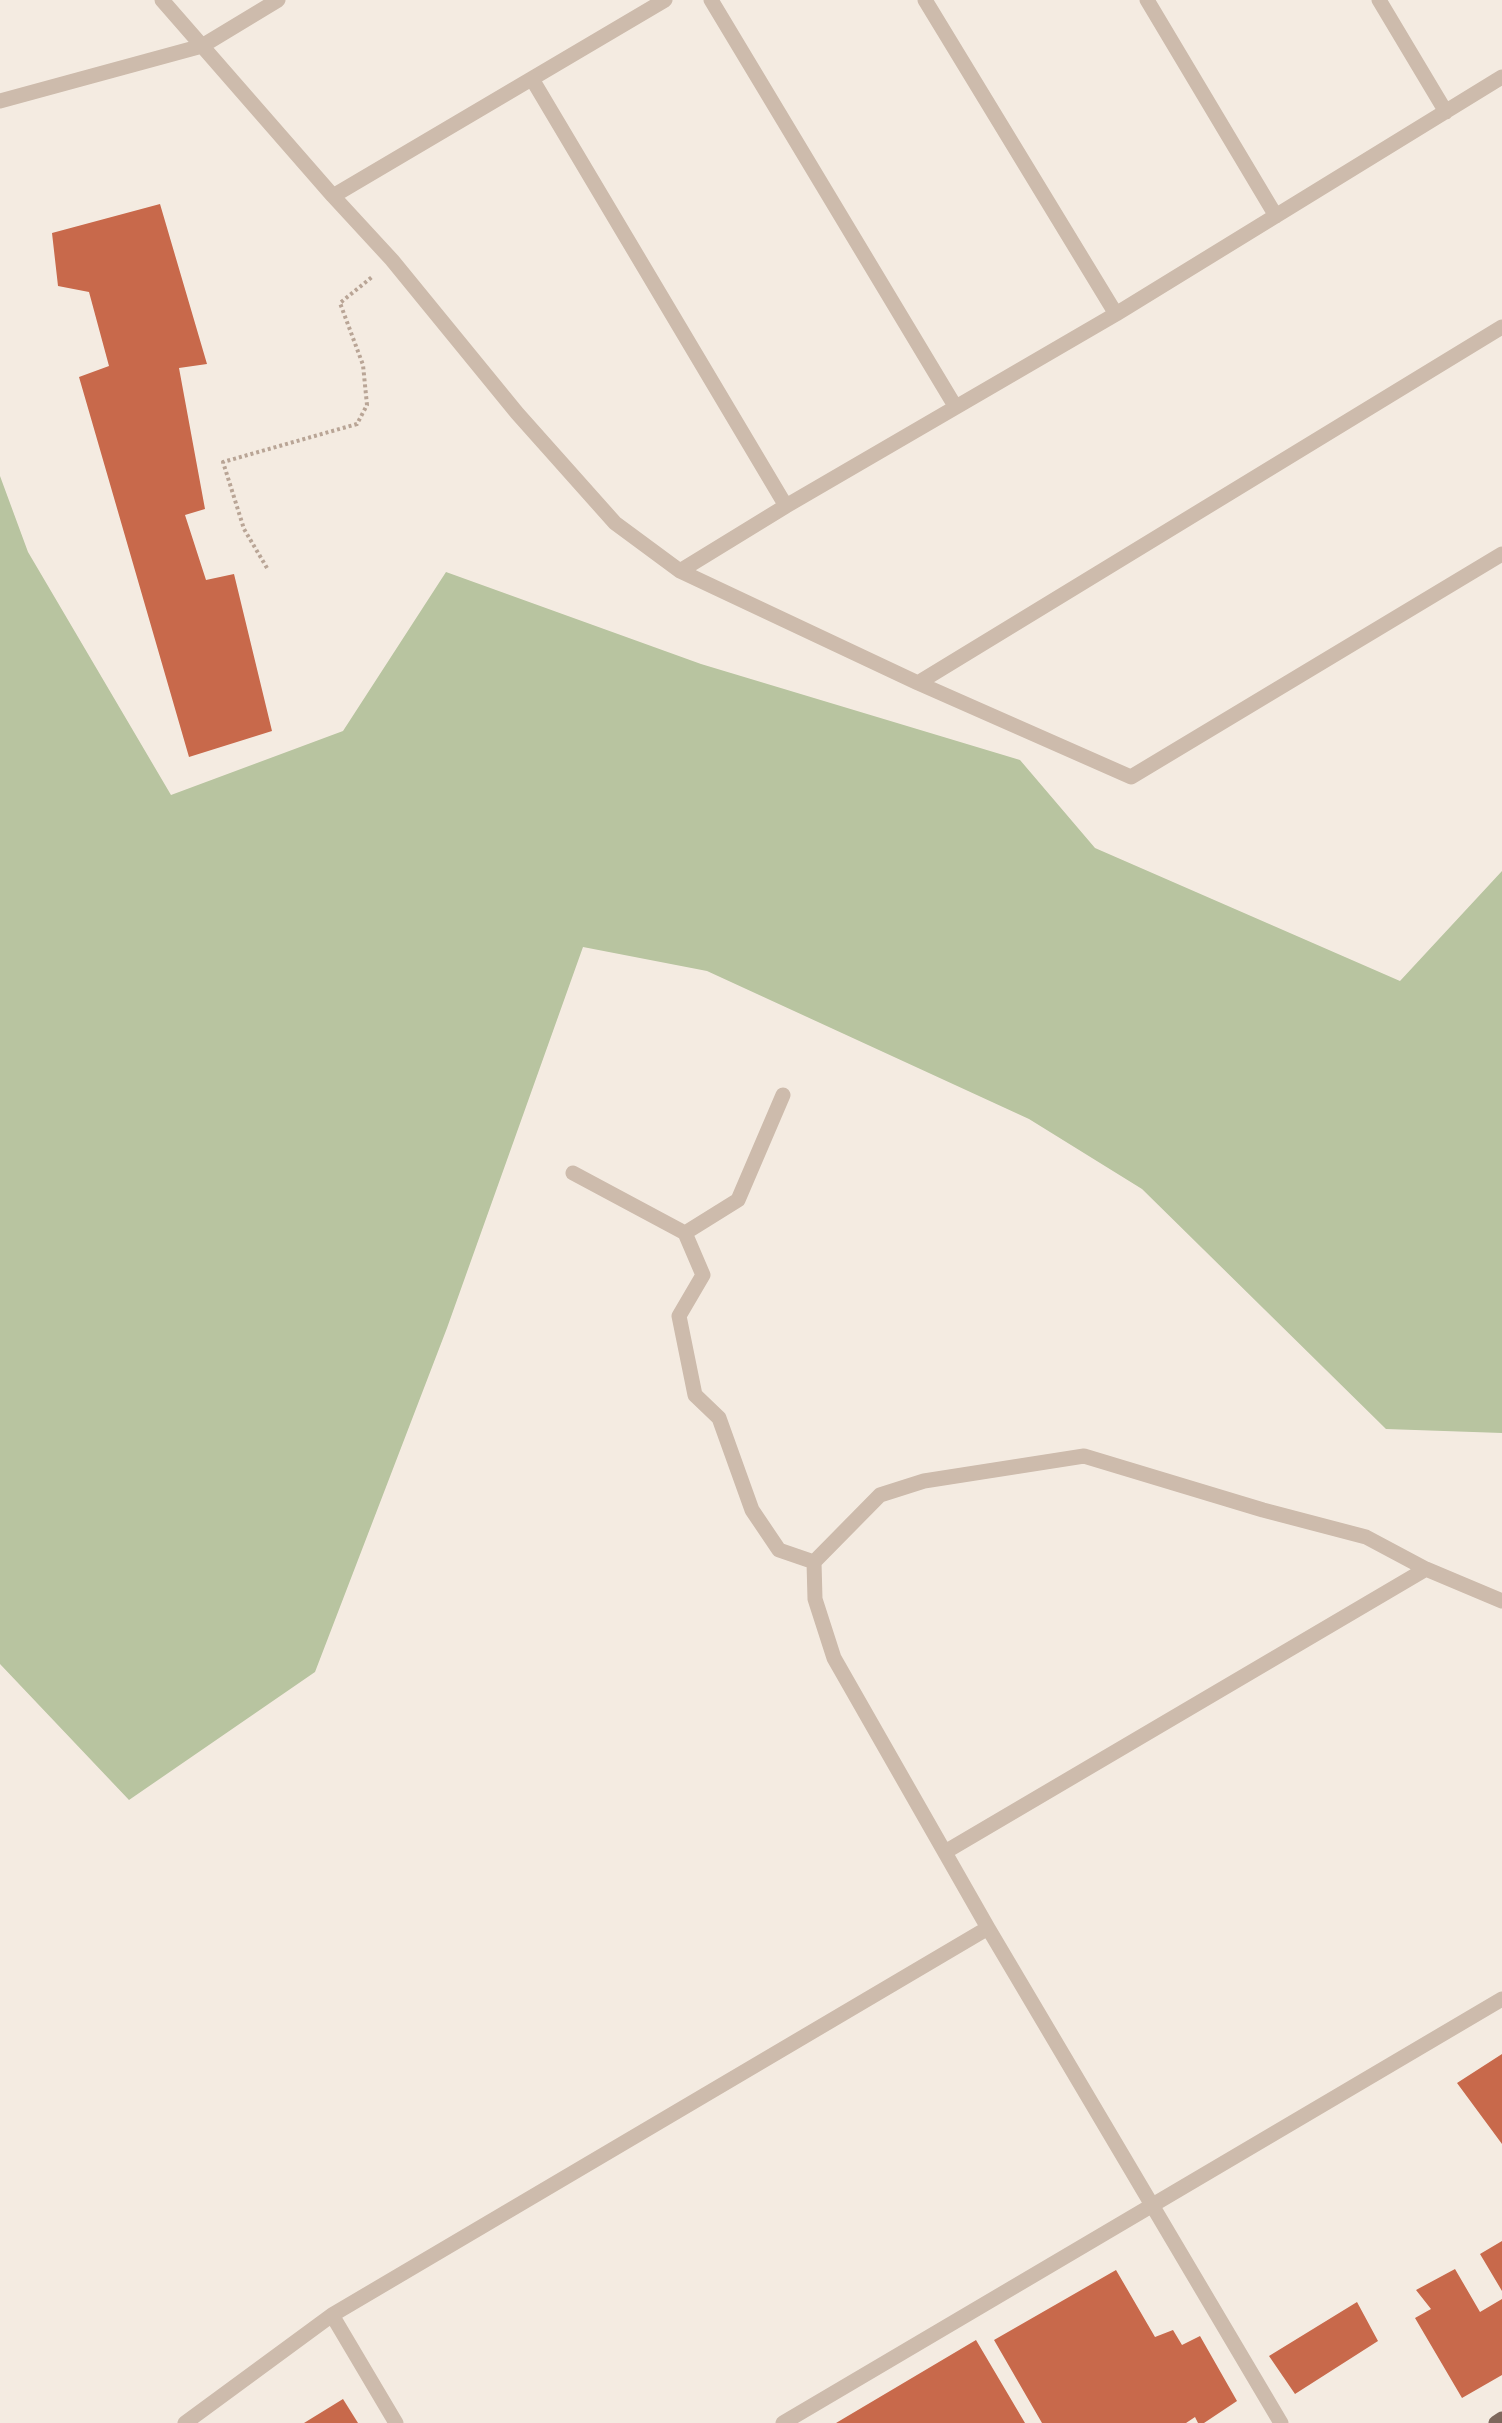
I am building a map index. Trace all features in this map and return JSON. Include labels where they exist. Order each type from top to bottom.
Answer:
[{"type":"main road","points":[[1496,2423],[1502,2419]]},
{"type":"street","points":[[162,0],[392,260],[517,413],[615,523],[680,571],[918,683],[1131,777],[1502,554]]},
{"type":"street","points":[[0,101],[202,46],[278,0]]},
{"type":"street","points":[[333,196],[665,0]]},
{"type":"street","points":[[711,0],[956,406]]},
{"type":"street","points":[[925,0],[1116,314]]},
{"type":"street","points":[[1147,0],[1276,216]]},
{"type":"street","points":[[1380,0],[1446,112]]},
{"type":"street","points":[[680,571],[786,506],[1116,314],[1502,77]]},
{"type":"street","points":[[532,79],[786,506]]},
{"type":"street","points":[[918,683],[1502,327]]},
{"type":"street","points":[[685,1233],[738,1200],[783,1095]]},
{"type":"street","points":[[573,1173],[685,1233],[703,1275],[679,1316],[695,1395],[719,1418],[752,1510],[779,1550],[814,1562]]},
{"type":"street","points":[[1281,2423],[988,1928],[834,1658],[815,1599],[814,1562],[880,1495],[924,1481],[1084,1456],[1263,1510],[1366,1537],[1426,1569],[1502,1601]]},
{"type":"street","points":[[945,1852],[1426,1569]]},
{"type":"street","points":[[185,2423],[332,2315],[988,1928]]},
{"type":"street","points":[[783,2423],[1502,1999]]},
{"type":"street","points":[[332,2315],[396,2423]]},
{"type":"path","points":[[267,568],[244,529],[223,462],[357,424],[367,405],[363,365],[340,303],[392,260]]},
{"type":"green space","points":[[0,476],[28,552],[171,795],[343,731],[446,572],[701,664],[1020,760],[1095,848],[1400,981],[1502,871],[1502,1433],[1386,1429],[1142,1189],[1029,1119],[707,971],[583,947],[447,1328],[315,1672],[129,1800],[0,1664]]},
{"type":"building","points":[[160,204],[207,364],[179,368],[205,509],[185,515],[206,580],[234,574],[272,731],[189,757],[79,377],[109,366],[89,292],[58,286],[52,233]]},
{"type":"building","points":[[1502,2054],[1502,2144],[1457,2083]]},
{"type":"building","points":[[1502,2241],[1502,2291],[1480,2254]]},
{"type":"building","points":[[1455,2269],[1480,2312],[1502,2299],[1502,2375],[1462,2398],[1415,2318],[1431,2309],[1416,2290]]},
{"type":"building","points":[[1116,2270],[1155,2337],[1173,2330],[1182,2345],[1200,2336],[1237,2401],[1204,2423],[1198,2423],[1195,2417],[1186,2423],[1042,2423],[994,2340]]},
{"type":"building","points":[[1357,2302],[1378,2341],[1295,2394],[1269,2356]]},
{"type":"building","points":[[976,2340],[1025,2423],[836,2423]]},
{"type":"building","points":[[343,2399],[358,2423],[304,2423]]}]
